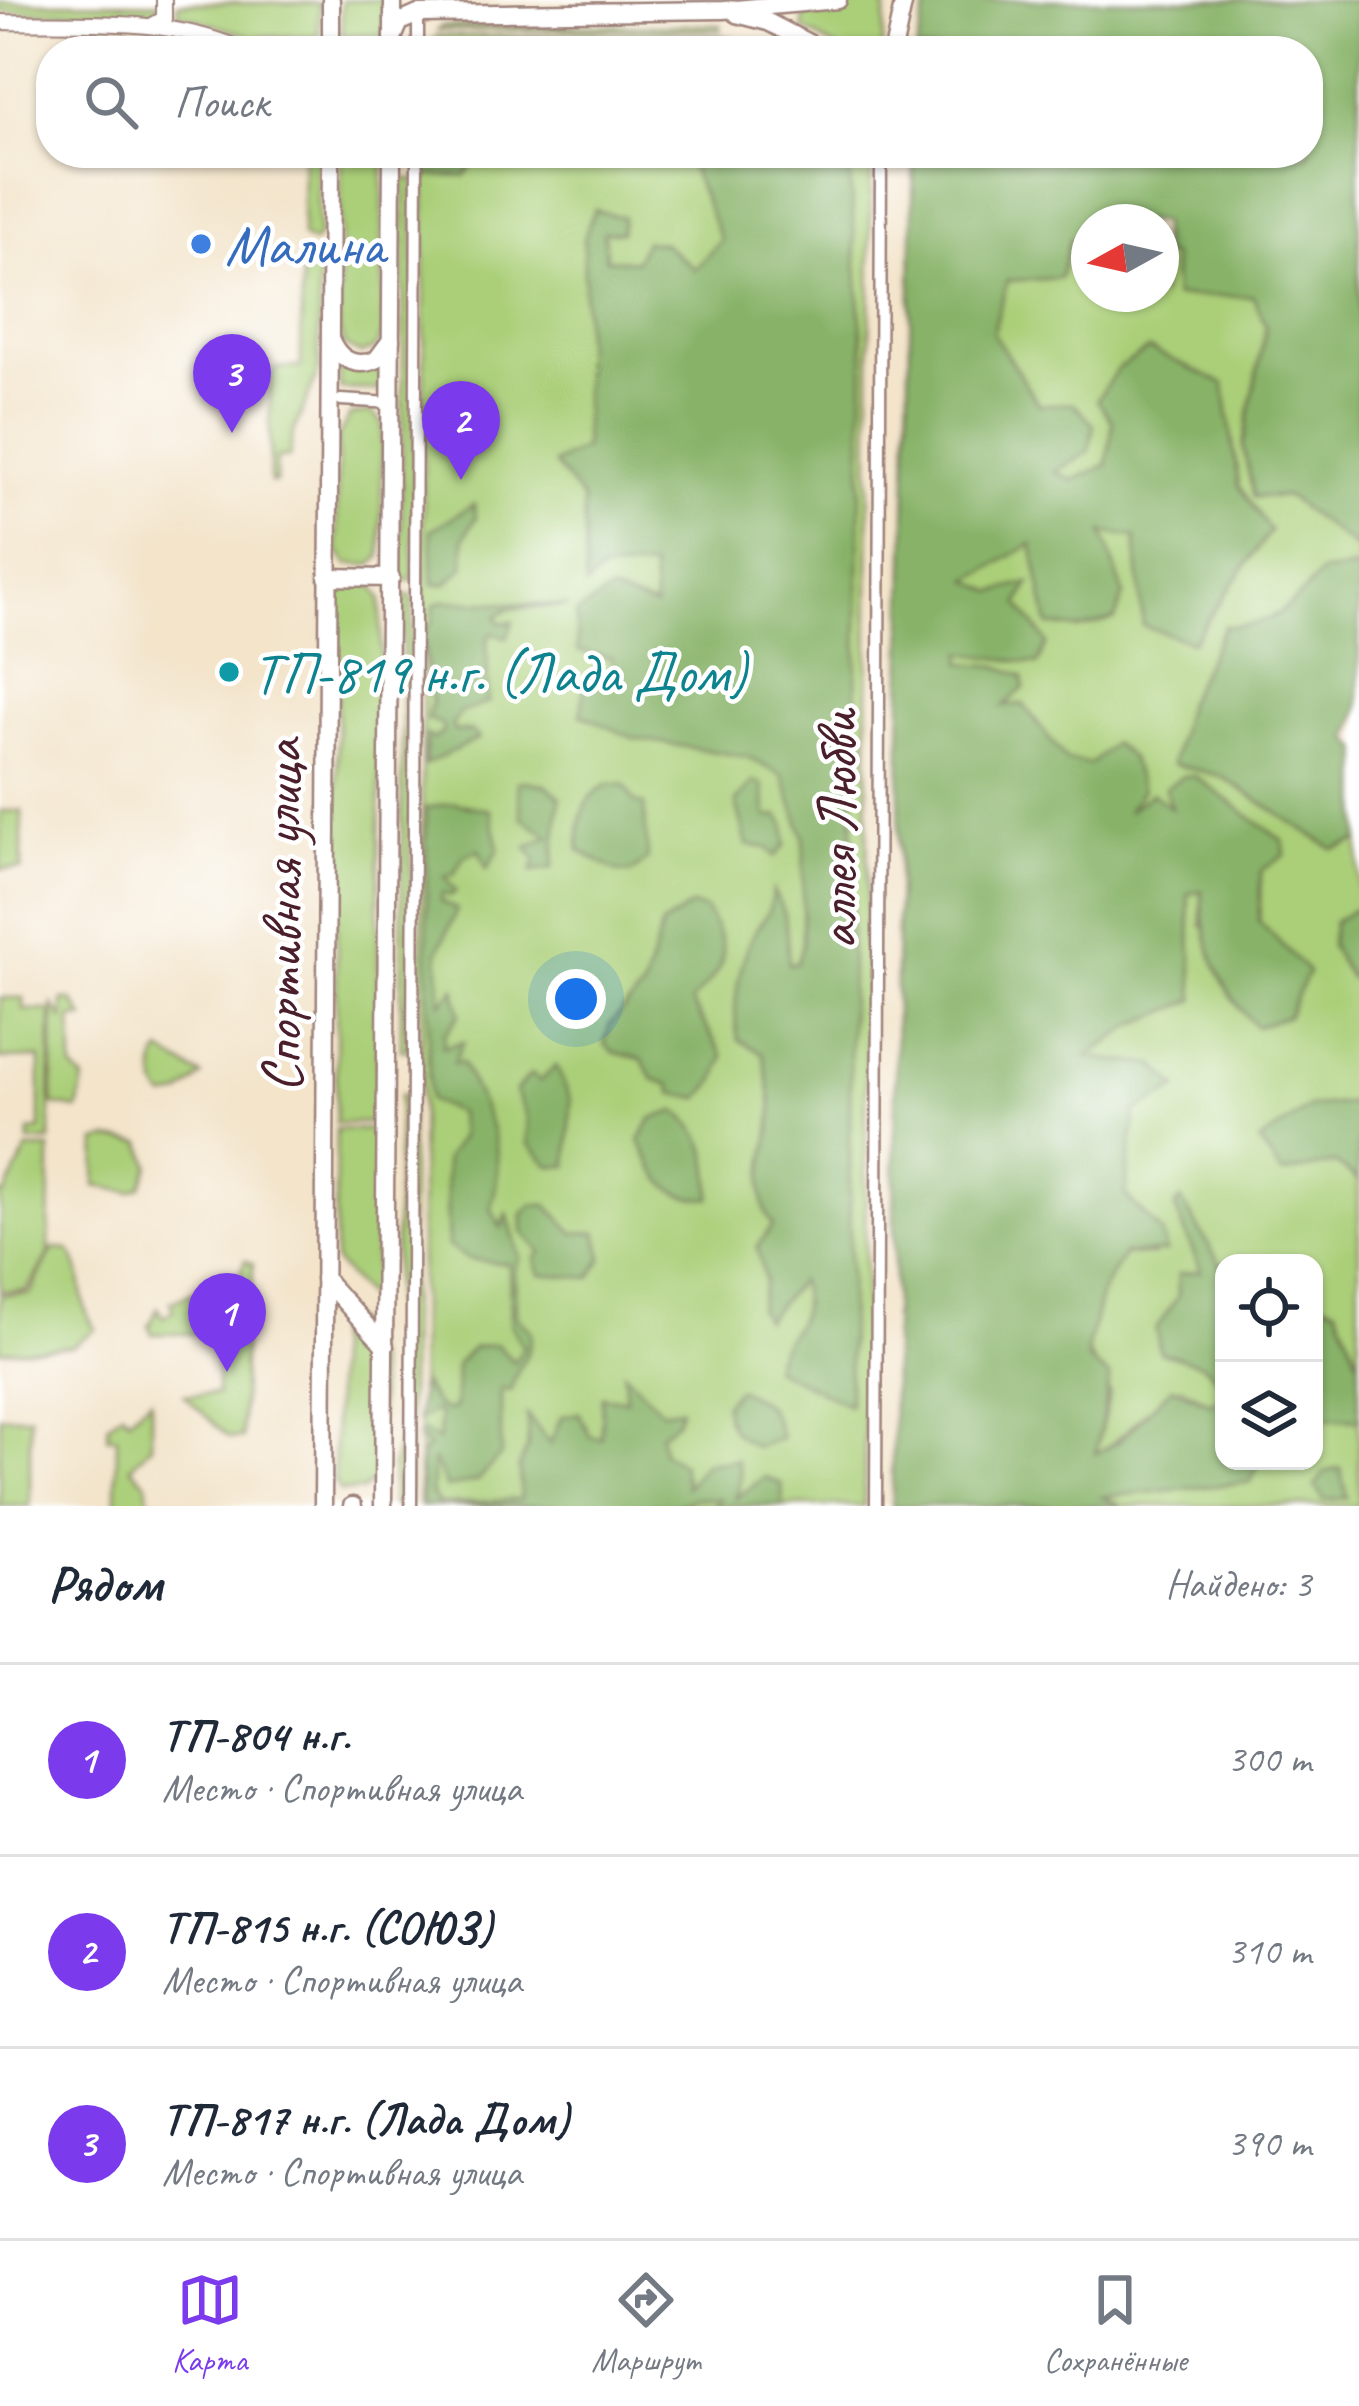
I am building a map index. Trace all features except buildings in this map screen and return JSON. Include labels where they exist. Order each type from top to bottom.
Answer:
[{"type":"main road","points":[[154,25],[164,19],[164,0]]},
{"type":"main road","points":[[331,0],[331,36]]},
{"type":"main road","points":[[394,36],[396,0],[418,14]]},
{"type":"main road","points":[[396,36],[400,22],[418,14],[724,10],[838,0]]},
{"type":"main road","points":[[724,10],[797,35],[794,13],[805,4]]},
{"type":"main road","points":[[895,36],[900,4]]},
{"type":"main road","points":[[0,22],[154,25],[206,36]]},
{"type":"main road","name":"Спортивная улица","points":[[322,1506],[330,168]]},
{"type":"main road","name":"Спортивная улица","points":[[383,1506],[392,168]]},
{"type":"main road","points":[[329,327],[336,350],[349,362],[376,360],[392,340]]},
{"type":"main road","points":[[327,578],[391,578]]},
{"type":"main road","points":[[324,1279],[385,1346]]},
{"type":"street","points":[[418,14],[418,36]]},
{"type":"street","points":[[411,1506],[417,168]]},
{"type":"street","name":"аллея Любви","points":[[876,1506],[881,168]]},
{"type":"street","points":[[341,400],[391,403]]},
{"type":"green space","points":[[342,0],[384,0],[383,36],[342,35]]},
{"type":"green space","points":[[868,0],[886,8],[883,36],[815,36],[803,29],[804,14]]},
{"type":"green space","points":[[928,0],[1359,0],[1359,550],[1286,496],[1254,497],[1243,446],[1266,326],[1253,296],[1179,297],[1179,204],[1071,204],[1071,239],[1060,278],[1007,281],[993,333],[1039,405],[1073,403],[1094,425],[1089,452],[1055,472],[1073,480],[1107,465],[1113,422],[1097,400],[1117,369],[1149,349],[1224,384],[1239,486],[1270,531],[1192,642],[1143,626],[1135,537],[1103,532],[1124,594],[1115,619],[1078,629],[1048,625],[1032,544],[970,580],[994,592],[1030,583],[1019,604],[1047,643],[1038,664],[963,653],[962,663],[998,666],[1023,676],[1024,688],[1004,706],[1023,704],[1066,760],[1091,764],[1113,743],[1130,757],[1142,790],[1127,811],[1152,793],[1171,808],[1165,788],[1183,776],[1195,776],[1283,841],[1285,855],[1261,871],[1259,921],[1308,972],[1287,1016],[1256,1027],[1232,997],[1206,930],[1202,891],[1188,894],[1195,1000],[1135,1024],[1087,1057],[1155,1065],[1178,1088],[1136,1111],[1125,1195],[1161,1232],[1166,1252],[1124,1254],[1102,1291],[1087,1351],[1088,1360],[1110,1377],[1096,1453],[1118,1442],[1172,1387],[1215,1401],[1215,1470],[1256,1470],[1251,1482],[1103,1497],[1122,1506],[892,1506],[896,972],[914,168],[1323,168],[1323,36],[920,36]]},
{"type":"green space","points":[[0,2],[157,3],[160,12],[0,12]]},
{"type":"green space","points":[[178,3],[319,3],[319,36],[249,36],[178,13]]},
{"type":"green space","points":[[721,25],[721,30],[438,30],[442,26]]},
{"type":"green space","points":[[303,168],[317,168],[319,236],[313,243],[302,237]]},
{"type":"green space","points":[[341,168],[383,168],[383,333],[376,348],[361,354],[345,346],[339,329]]},
{"type":"green space","points":[[423,168],[471,168],[465,176],[423,176]]},
{"type":"green space","points":[[425,168],[871,168],[864,1506],[419,1506]]},
{"type":"green space","points":[[691,168],[849,168],[864,358],[851,909],[849,1405],[773,1368],[802,1308],[799,1281],[765,1320],[758,1308],[765,1282],[757,1247],[773,1225],[762,1185],[772,1105],[763,1054],[738,1039],[736,1003],[749,943],[769,909],[773,891],[785,914],[789,964],[797,962],[802,944],[804,837],[783,776],[747,757],[633,738],[581,714],[584,689],[614,666],[611,658],[578,651],[576,614],[610,592],[655,607],[652,568],[602,571],[586,586],[583,500],[554,464],[584,448],[584,238],[594,210],[623,217],[621,232],[604,232],[606,259],[635,261],[645,241],[663,243],[695,269],[721,240]]},
{"type":"green space","points":[[404,179],[414,179],[413,580],[402,580]]},
{"type":"green space","points":[[1071,239],[1071,312],[1179,312],[1179,296],[1253,296],[1266,326],[1243,446],[1254,497],[1286,496],[1359,550],[1359,568],[1321,573],[1279,613],[1254,624],[1224,627],[1173,764],[1221,776],[1333,849],[1359,841],[1359,911],[1353,910],[1331,946],[1349,977],[1359,973],[1359,1102],[1310,1107],[1282,1174],[1335,1163],[1359,1180],[1359,1362],[1337,1308],[1323,1303],[1323,1254],[1215,1255],[1182,1201],[1175,1207],[1201,1272],[1156,1329],[1160,1352],[1202,1364],[1215,1376],[1215,1401],[1182,1387],[1095,1455],[1110,1393],[1087,1351],[1102,1291],[1124,1254],[1154,1255],[1161,1232],[1125,1195],[1136,1110],[1154,1065],[1085,1058],[1135,1024],[1195,1000],[1187,894],[1202,890],[1202,926],[1308,972],[1259,921],[1261,871],[1285,855],[1283,841],[1195,776],[1173,810],[1122,815],[1091,765],[1066,760],[1023,704],[1002,706],[962,664],[962,653],[1046,642],[1019,604],[969,580],[1032,543],[1124,594],[1103,531],[1136,537],[1270,531],[1239,486],[1224,384],[1113,422],[1107,465],[1073,480],[1054,473],[1039,405],[993,334],[1007,280],[1060,278]]},
{"type":"green space","points":[[313,266],[319,270],[319,371],[293,433],[289,457],[277,458],[276,482],[270,482],[270,375],[277,368],[301,367],[302,270]]},
{"type":"green space","points":[[340,365],[359,372],[382,367],[382,390],[340,389]]},
{"type":"green space","points":[[371,412],[382,423],[381,556],[372,565],[347,564],[337,549],[338,437],[350,415]]},
{"type":"green space","points":[[474,504],[476,517],[464,538],[464,567],[446,584],[433,584],[431,530]]},
{"type":"green space","points":[[1359,568],[1359,706],[1350,739],[1359,749],[1359,841],[1333,849],[1221,776],[1172,764],[1186,703],[1224,626],[1267,619],[1290,605],[1321,573]]},
{"type":"green space","points":[[371,583],[381,598],[377,1123],[336,1123],[338,595],[347,584]]},
{"type":"green space","points":[[403,596],[412,596],[410,1050],[401,1050]]},
{"type":"green space","points":[[444,601],[569,606],[509,608],[497,616],[500,623],[513,622],[507,638],[493,632],[487,640],[488,703],[461,712],[452,725],[454,731],[471,731],[479,738],[425,765],[427,735],[434,739],[443,732],[442,724],[427,719],[432,702],[423,635],[433,620],[434,605]]},
{"type":"green space","points":[[754,781],[763,785],[767,817],[779,816],[785,825],[786,845],[775,857],[768,848],[747,845],[736,802]]},
{"type":"green space","points":[[517,782],[546,785],[560,797],[553,868],[532,871],[536,860],[527,847],[549,836],[522,818]]},
{"type":"green space","points":[[610,784],[625,785],[635,802],[644,805],[648,858],[632,873],[615,871],[579,850],[584,810],[594,794]]},
{"type":"green space","points":[[455,803],[490,810],[499,849],[487,869],[479,850],[464,856],[454,874],[445,877],[456,891],[450,896],[443,892],[441,901],[457,910],[438,952],[441,1003],[455,988],[460,1014],[445,1033],[443,1047],[463,1042],[454,1063],[462,1062],[493,1132],[498,1166],[491,1208],[501,1227],[507,1214],[520,1258],[515,1268],[516,1316],[531,1331],[531,1339],[511,1391],[501,1389],[501,1455],[477,1481],[446,1488],[433,1459],[431,1493],[440,1505],[521,1499],[519,1467],[528,1447],[527,1415],[550,1444],[561,1417],[579,1413],[590,1436],[601,1438],[602,1396],[626,1400],[624,1372],[662,1411],[680,1408],[677,1421],[660,1434],[663,1453],[682,1464],[686,1487],[705,1463],[737,1460],[741,1476],[736,1498],[765,1477],[782,1484],[783,1506],[714,1506],[720,1499],[696,1498],[675,1506],[422,1506],[420,1457],[428,1447],[417,1437],[424,1432],[438,1440],[440,1416],[436,1411],[417,1420],[421,1382],[437,1406],[448,1411],[455,1407],[456,1364],[473,1348],[496,1344],[514,1362],[523,1347],[511,1326],[509,1264],[467,1259],[448,1246],[445,1160],[460,1137],[458,1113],[429,1100],[426,808]]},
{"type":"green space","points":[[0,811],[22,811],[22,869],[0,869]]},
{"type":"green space","points":[[691,906],[705,909],[723,950],[712,979],[691,1002],[724,1057],[715,1081],[699,1099],[672,1093],[671,1085],[653,1079],[642,1059],[612,1052],[604,1043],[610,1024],[643,989],[662,925]]},
{"type":"green space","points":[[1359,911],[1359,973],[1350,978],[1330,946],[1334,922]]},
{"type":"green space","points":[[0,998],[24,998],[24,1010],[51,1010],[50,1141],[29,1142],[29,1131],[40,1130],[40,1058],[0,1059]]},
{"type":"green space","points":[[63,1000],[72,1000],[84,1018],[72,1018],[73,1069],[84,1081],[78,1109],[53,1105],[53,1005],[63,1019]]},
{"type":"green space","points":[[162,1052],[202,1076],[181,1095],[165,1098],[158,1088],[155,1069]]},
{"type":"green space","points":[[556,1066],[571,1100],[568,1166],[550,1166],[528,1143],[527,1116],[515,1091],[531,1074],[540,1081]]},
{"type":"green space","points":[[400,1095],[411,1095],[408,1506],[392,1506],[392,1466],[399,1441],[399,1343],[393,1305]]},
{"type":"green space","points":[[1359,1102],[1359,1180],[1335,1163],[1282,1174],[1259,1142],[1310,1107]]},
{"type":"green space","points":[[677,1111],[706,1149],[711,1198],[685,1196],[665,1184],[640,1140],[651,1119]]},
{"type":"green space","points":[[336,1129],[377,1130],[374,1305],[335,1262]]},
{"type":"green space","points":[[97,1142],[142,1143],[150,1165],[141,1187],[131,1192],[96,1186]]},
{"type":"green space","points":[[27,1149],[50,1149],[49,1254],[27,1291],[0,1291],[0,1194],[5,1195]]},
{"type":"green space","points":[[1181,1200],[1215,1255],[1215,1376],[1202,1364],[1160,1352],[1156,1329],[1178,1296],[1178,1274],[1201,1271],[1175,1207]]},
{"type":"green space","points":[[532,1205],[547,1205],[574,1233],[597,1232],[603,1258],[590,1278],[540,1274],[535,1259],[541,1252],[523,1232],[523,1214]]},
{"type":"green space","points":[[53,1249],[69,1250],[75,1260],[86,1310],[96,1329],[72,1346],[0,1351],[0,1295],[30,1294]]},
{"type":"green space","points":[[245,1260],[253,1264],[251,1333],[152,1334],[149,1326],[158,1308],[163,1317],[174,1310],[170,1302],[239,1275]]},
{"type":"green space","points":[[1323,1303],[1337,1308],[1359,1362],[1359,1420],[1323,1418]]},
{"type":"green space","points":[[340,1311],[368,1345],[378,1388],[376,1479],[362,1491],[340,1491],[334,1481],[334,1316]]},
{"type":"green space","points":[[243,1342],[242,1438],[229,1438],[184,1395],[217,1394],[218,1343]]},
{"type":"green space","points":[[737,1389],[766,1406],[781,1438],[756,1447],[733,1430],[724,1404]]},
{"type":"green space","points":[[151,1399],[151,1445],[131,1467],[147,1484],[150,1506],[116,1506],[117,1437],[108,1437],[108,1424],[122,1412],[129,1418]]},
{"type":"green space","points":[[0,1416],[30,1416],[30,1506],[0,1506]]},
{"type":"green space","points":[[1323,1418],[1359,1420],[1359,1506],[1122,1506],[1101,1496],[1250,1482],[1255,1470],[1323,1470]]},
{"type":"green space","points":[[1340,1468],[1347,1498],[1324,1500],[1315,1486],[1325,1472]]},
{"type":"place","name":"Малина","points":[[201,244]]},
{"type":"place","name":"ТП-817 н.г. (Лада Дом)","points":[[232,433]]},
{"type":"place","name":"ТП-815 н.г. (СОЮЗ)","points":[[461,480]]},
{"type":"place","name":"ТП-819 н.г. (Лада Дом)","points":[[229,672]]},
{"type":"place","name":"ТП-804 н.г.","points":[[227,1372]]}]
